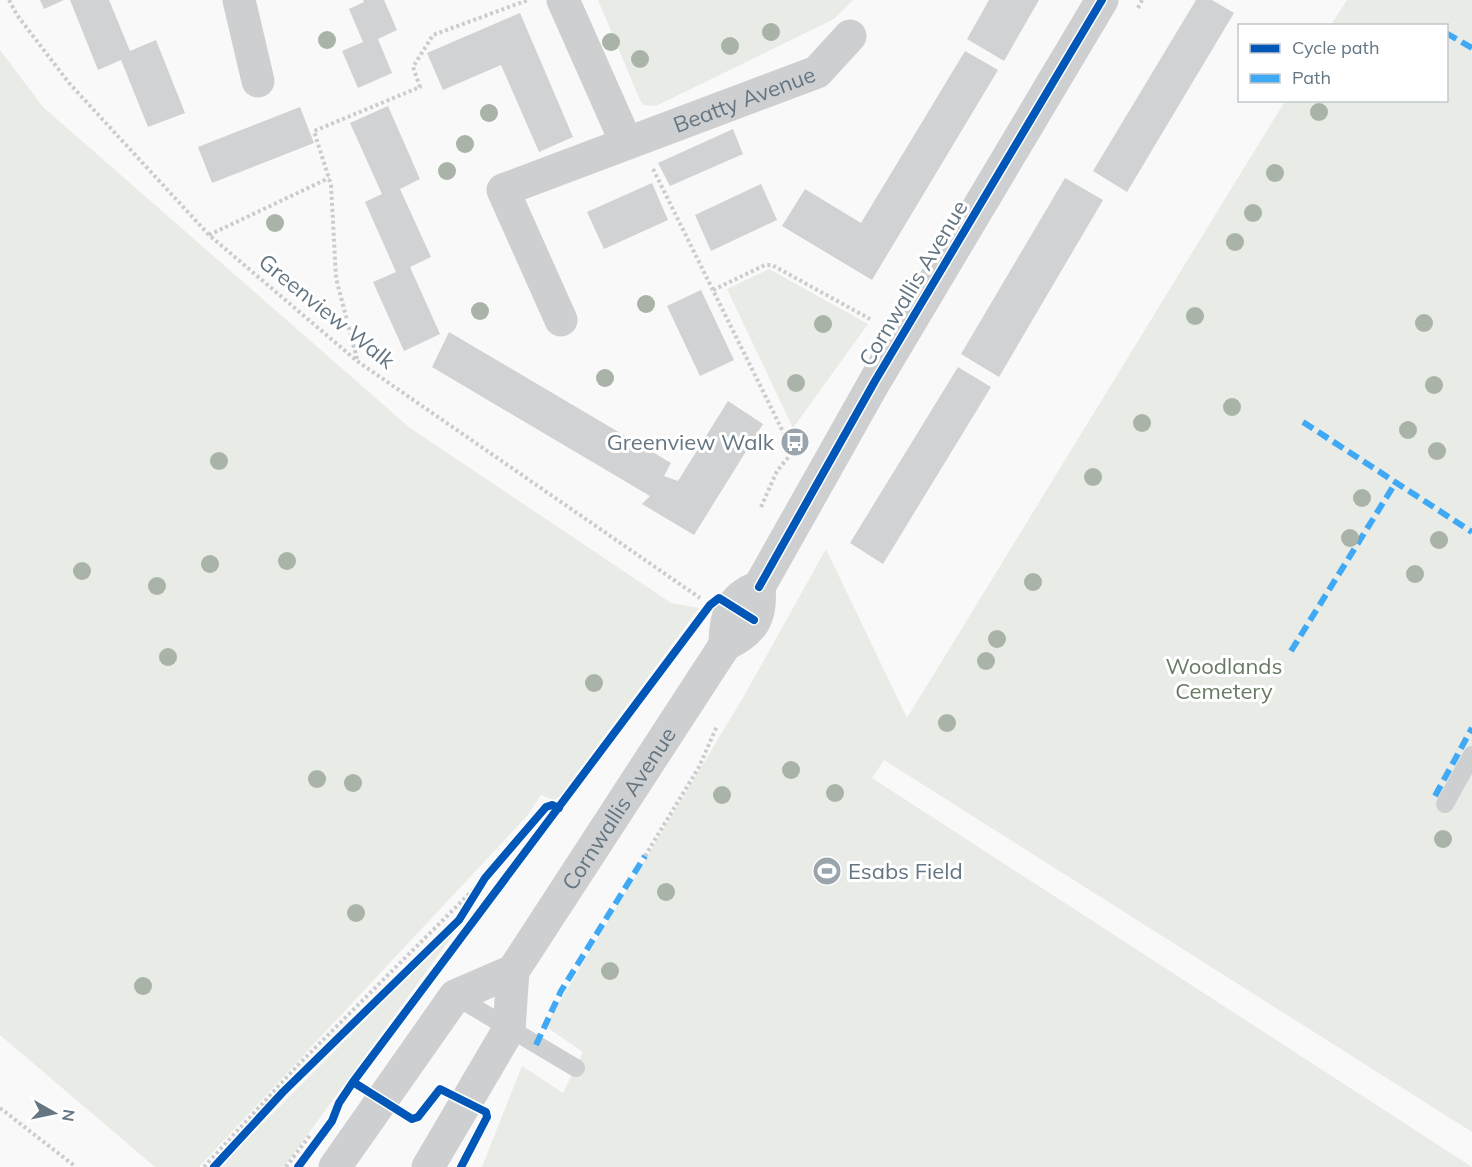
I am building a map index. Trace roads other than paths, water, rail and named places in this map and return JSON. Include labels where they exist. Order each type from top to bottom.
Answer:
[{"type":"street","points":[[239,0],[258,81]]},
{"type":"street","points":[[563,0],[626,142]]},
{"type":"street","name":"Cornwallis Avenue","points":[[759,587],[875,381],[1102,0]]},
{"type":"street","name":"Beatty Avenue","points":[[561,320],[503,190],[817,72],[850,36]]},
{"type":"street","points":[[759,587],[761,608],[743,636],[725,645],[725,621],[721,603],[759,587]]},
{"type":"street","name":"Cornwallis Avenue","points":[[428,1167],[509,1029],[513,971],[725,645]]},
{"type":"street","points":[[335,1167],[455,996],[513,971]]},
{"type":"lane","points":[[1445,804],[1472,755]]},
{"type":"lane","points":[[455,996],[576,1068]]},
{"type":"place","name":"Greenview Walk","points":[[795,442]]},
{"type":"place","name":"Esabs Field","points":[[827,871]]},
{"type":"park label","name":"Woodlands Cemetery","points":[[1224,678]]}]
